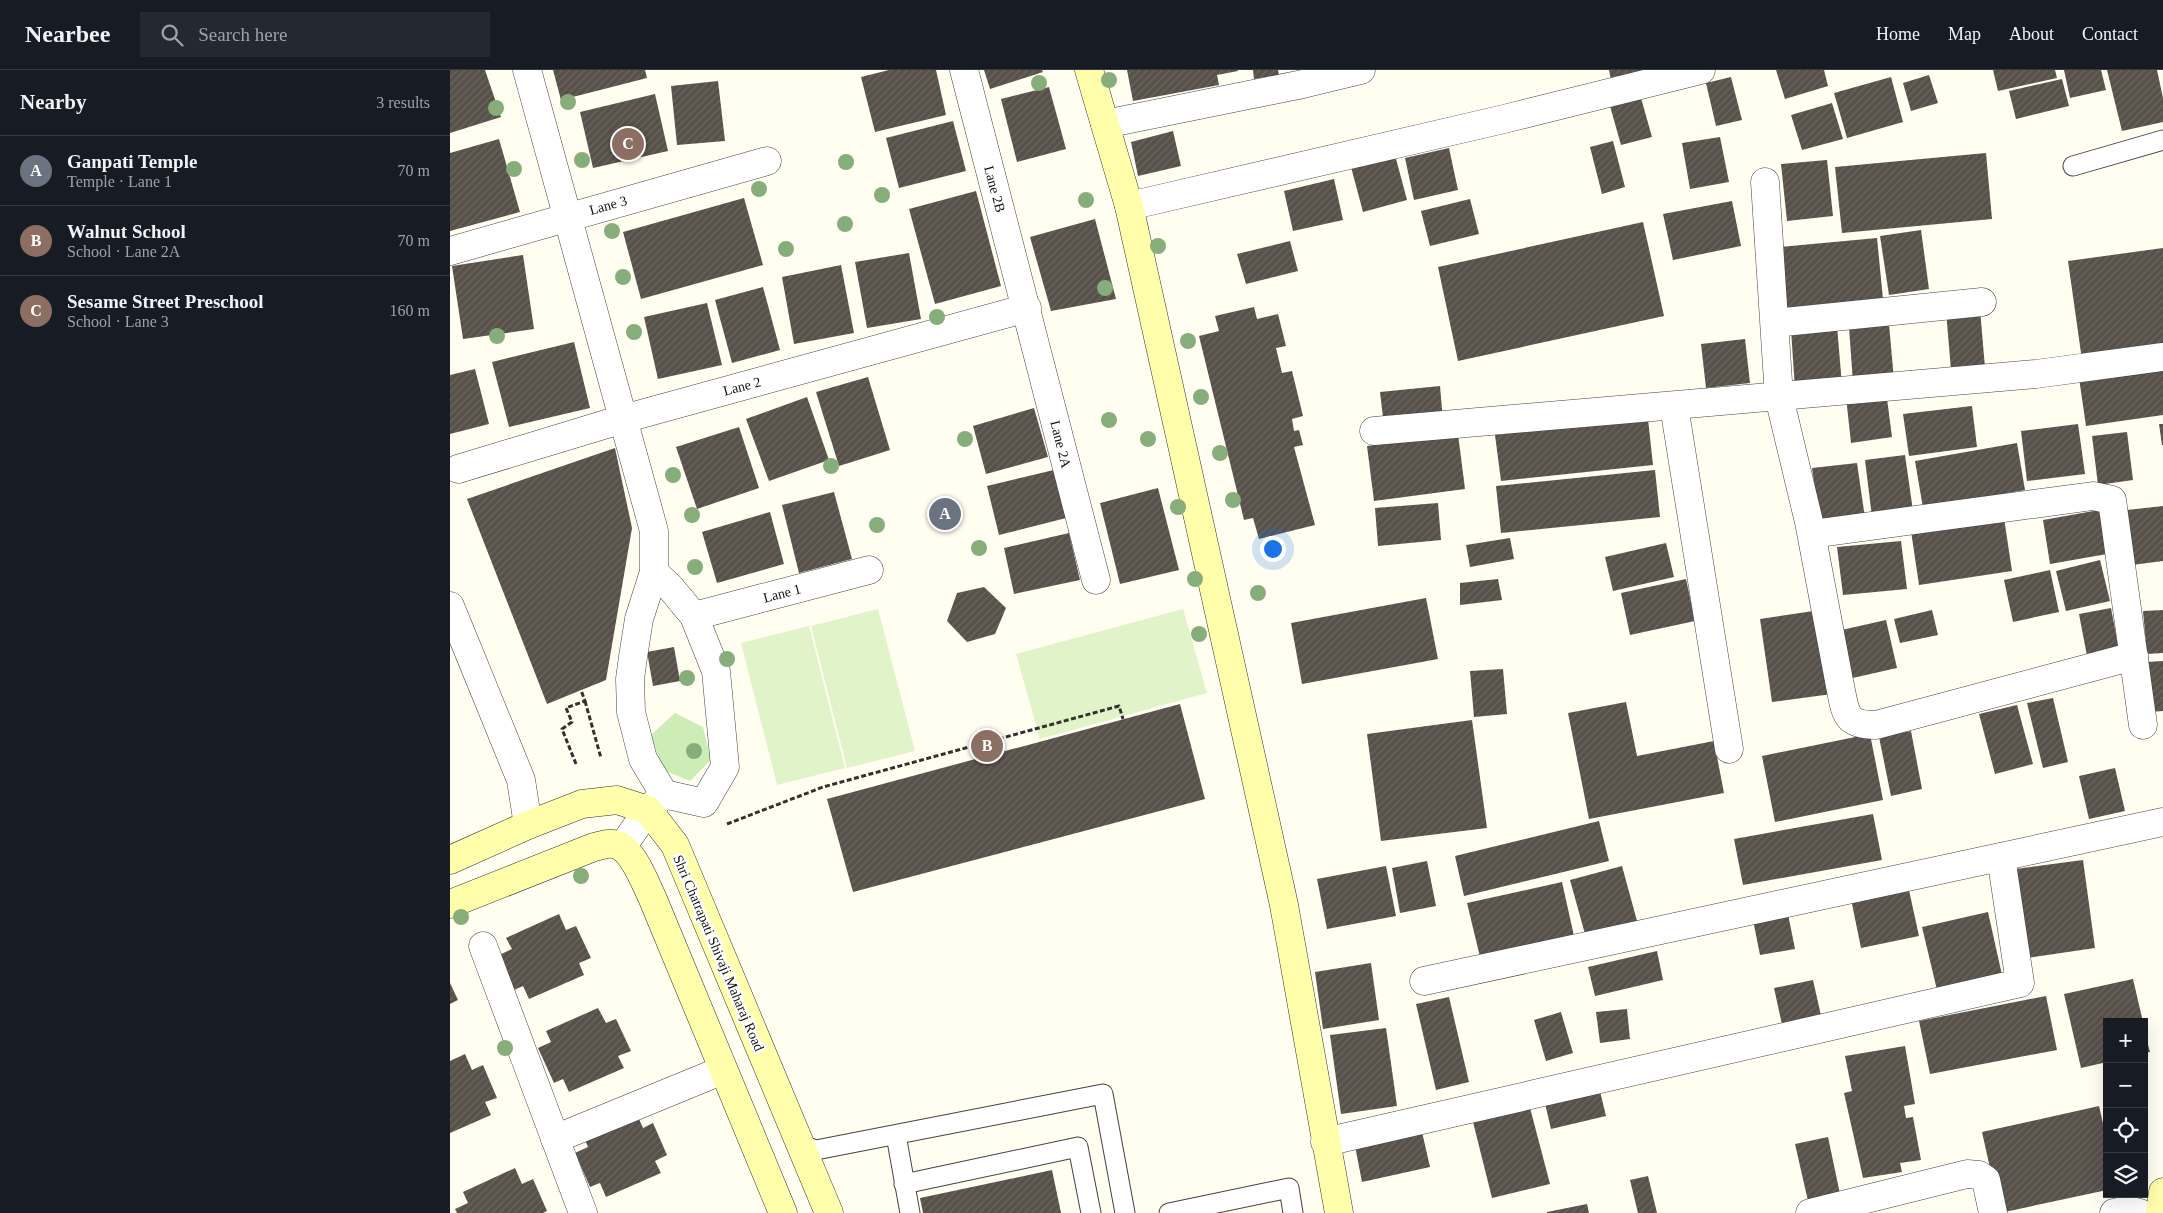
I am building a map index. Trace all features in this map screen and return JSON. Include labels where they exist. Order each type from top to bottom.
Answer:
[{"type":"main road","points":[[1090,70],[1129,206],[1284,905],[1339,1213]]},
{"type":"main road","points":[[450,860],[582,804],[617,800],[656,802]]},
{"type":"main road","name":"Shri Chatrapati Shivaji Maharaj Road","points":[[656,802],[830,1213]]},
{"type":"main road","points":[[450,904],[594,846],[613,844],[622,846],[638,867],[652,897],[783,1213]]},
{"type":"main road","points":[[2160,1213],[2163,1192]]},
{"type":"street","points":[[528,70],[654,531],[654,572],[639,619],[630,679],[631,712],[656,802]]},
{"type":"street","name":"Lane 2B","points":[[964,70],[1027,308]]},
{"type":"street","points":[[1105,124],[1303,84],[1361,70]]},
{"type":"street","points":[[1129,206],[1504,119],[1701,70]]},
{"type":"street","name":"Lane 3","points":[[450,251],[767,161]]},
{"type":"street","points":[[1765,182],[1779,397],[1812,534],[1840,686],[1846,712],[1852,722],[1863,725],[1876,725],[2134,656]]},
{"type":"street","points":[[1775,323],[1982,302]]},
{"type":"street","name":"Lane 2","points":[[458,469],[623,419],[1027,308]]},
{"type":"street","name":"Lane 2A","points":[[1027,308],[1096,580]]},
{"type":"street","points":[[1374,431],[2036,374],[2163,357]]},
{"type":"street","points":[[1674,406],[1728,749]]},
{"type":"street","points":[[1812,534],[2093,496],[2112,500],[2143,725]]},
{"type":"street","name":"Lane 1","points":[[694,616],[870,570]]},
{"type":"street","points":[[654,572],[670,587],[694,616],[716,671],[724,767],[704,803],[656,802]]},
{"type":"street","points":[[450,606],[520,780],[528,826]]},
{"type":"street","points":[[622,846],[656,802]]},
{"type":"street","points":[[1424,981],[2163,822]]},
{"type":"street","points":[[1325,1142],[2020,983],[2001,857]]},
{"type":"street","points":[[484,946],[583,1213]]},
{"type":"street","points":[[555,1139],[723,1070]]},
{"type":"street","points":[[1810,1213],[1967,1174],[1979,1175],[1986,1180],[1992,1213]]},
{"type":"street","points":[[2114,1213],[2128,1210],[2140,1213]]},
{"type":"lane","points":[[2073,166],[2163,140]]},
{"type":"lane","points":[[801,1145],[816,1150],[1103,1094],[1125,1213]]},
{"type":"lane","points":[[896,1134],[910,1213]]},
{"type":"lane","points":[[904,1184],[1078,1147],[1091,1213]]},
{"type":"lane","points":[[1169,1213],[1289,1188],[1293,1213]]},
{"type":"path","points":[[581,690],[601,758]]},
{"type":"path","points":[[576,764],[562,729],[572,722],[566,708],[585,701]]},
{"type":"path","points":[[746,816],[823,787],[1118,706],[1123,719]]},
{"type":"green space","points":[[878,609],[915,751],[847,768],[811,626]]},
{"type":"green space","points":[[1183,609],[1207,693],[1040,739],[1016,654]]},
{"type":"green space","points":[[809,626],[845,768],[777,785],[741,643]]},
{"type":"green space","points":[[675,713],[703,727],[711,760],[690,781],[663,770],[651,735]]},
{"type":"building","points":[[450,70],[485,70],[501,117],[450,133]]},
{"type":"building","points":[[553,70],[645,70],[647,78],[561,100]]},
{"type":"building","points":[[889,70],[936,70],[946,115],[875,132],[861,77]]},
{"type":"building","points":[[984,70],[1042,70],[1043,72],[990,89]]},
{"type":"building","points":[[1127,70],[1238,71],[1217,75],[1219,85],[1133,101]]},
{"type":"building","points":[[1253,70],[1278,70],[1279,75],[1254,79]]},
{"type":"building","points":[[1609,70],[1656,70],[1611,80]]},
{"type":"building","points":[[1776,70],[1824,70],[1828,86],[1785,99]]},
{"type":"building","points":[[1993,70],[2055,70],[2057,78],[1998,91]]},
{"type":"building","points":[[2064,70],[2101,70],[2106,90],[2070,98]]},
{"type":"building","points":[[2107,70],[2157,70],[2163,98],[2163,122],[2122,131]]},
{"type":"building","points":[[1929,75],[1938,103],[1911,111],[1903,83]]},
{"type":"building","points":[[1731,77],[1742,120],[1716,126],[1706,83]]},
{"type":"building","points":[[1891,77],[1903,122],[1847,138],[1834,93]]},
{"type":"building","points":[[2062,79],[2069,106],[2016,119],[2009,91]]},
{"type":"building","points":[[718,81],[725,141],[677,145],[671,86]]},
{"type":"building","points":[[1049,87],[1066,149],[1017,162],[1001,99]]},
{"type":"building","points":[[655,94],[668,151],[593,168],[580,112]]},
{"type":"building","points":[[1641,98],[1652,137],[1621,145],[1610,106]]},
{"type":"building","points":[[1832,103],[1843,139],[1802,150],[1791,115]]},
{"type":"building","points":[[953,121],[966,171],[899,188],[886,138]]},
{"type":"building","points":[[1173,131],[1181,166],[1138,176],[1131,142]]},
{"type":"building","points":[[1720,137],[1729,182],[1690,189],[1682,143]]},
{"type":"building","points":[[499,139],[520,212],[450,231],[450,153]]},
{"type":"building","points":[[1613,141],[1625,187],[1602,194],[1590,147]]},
{"type":"building","points":[[1449,148],[1458,190],[1414,200],[1405,158]]},
{"type":"building","points":[[1986,153],[1992,219],[1842,233],[1835,167]]},
{"type":"building","points":[[1395,155],[1407,200],[1363,212],[1351,167]]},
{"type":"building","points":[[1827,160],[1833,216],[1787,221],[1781,164]]},
{"type":"building","points":[[1334,179],[1343,220],[1293,231],[1284,191]]},
{"type":"building","points":[[976,191],[1001,286],[935,304],[909,209]]},
{"type":"building","points":[[744,198],[763,265],[641,299],[623,232]]},
{"type":"building","points":[[1470,199],[1479,234],[1430,246],[1421,211]]},
{"type":"building","points":[[1732,201],[1741,246],[1673,260],[1663,214]]},
{"type":"building","points":[[1095,219],[1116,299],[1051,311],[1030,237]]},
{"type":"building","points":[[1643,222],[1664,316],[1458,361],[1438,267]]},
{"type":"building","points":[[1921,230],[1929,289],[1889,295],[1880,236]]},
{"type":"building","points":[[1877,238],[1883,299],[1787,308],[1780,247]]},
{"type":"building","points":[[1290,241],[1298,271],[1246,284],[1237,254]]},
{"type":"building","points":[[2163,248],[2163,349],[2082,360],[2068,261]]},
{"type":"building","points":[[909,253],[921,319],[867,328],[855,262]]},
{"type":"building","points":[[523,255],[534,329],[463,339],[452,266]]},
{"type":"building","points":[[841,265],[854,333],[794,344],[782,277]]},
{"type":"building","points":[[763,287],[780,350],[732,363],[715,300]]},
{"type":"building","points":[[707,303],[722,365],[658,379],[644,317]]},
{"type":"building","points":[[1254,307],[1257,319],[1278,314],[1286,346],[1276,348],[1282,373],[1292,371],[1303,416],[1292,419],[1294,431],[1299,430],[1303,445],[1294,447],[1315,525],[1259,539],[1253,518],[1244,520],[1199,336],[1219,331],[1215,316]]},
{"type":"building","points":[[1980,309],[1985,368],[1951,370],[1946,311]]},
{"type":"building","points":[[1889,324],[1894,380],[1853,383],[1849,327]]},
{"type":"building","points":[[1837,326],[1842,385],[1795,389],[1791,330]]},
{"type":"building","points":[[1745,339],[1750,383],[1706,388],[1701,344]]},
{"type":"building","points":[[574,342],[590,408],[509,427],[492,362]]},
{"type":"building","points":[[2163,367],[2163,415],[2086,426],[2079,378]]},
{"type":"building","points":[[475,369],[489,424],[450,434],[450,375]]},
{"type":"building","points":[[868,377],[890,450],[839,466],[816,392]]},
{"type":"building","points":[[1440,386],[1443,421],[1384,426],[1380,392]]},
{"type":"building","points":[[1886,391],[1892,437],[1851,443],[1846,397]]},
{"type":"building","points":[[807,397],[829,460],[769,481],[746,419]]},
{"type":"building","points":[[1972,406],[1977,447],[1909,456],[1903,414]]},
{"type":"building","points":[[1034,408],[1048,457],[986,474],[973,426]]},
{"type":"building","points":[[1648,419],[1653,465],[1501,481],[1495,435]]},
{"type":"building","points":[[2078,424],[2085,474],[2027,481],[2021,431]]},
{"type":"building","points":[[2159,424],[2163,424],[2163,445],[2162,445]]},
{"type":"building","points":[[739,427],[759,488],[697,509],[676,447]]},
{"type":"building","points":[[2127,432],[2133,480],[2098,485],[2092,436]]},
{"type":"building","points":[[1458,434],[1465,489],[1374,501],[1367,446]]},
{"type":"building","points":[[2017,443],[2025,490],[1923,508],[1915,461]]},
{"type":"building","points":[[615,448],[632,528],[606,680],[547,704],[467,499]]},
{"type":"building","points":[[1905,455],[1913,511],[1872,517],[1865,460]]},
{"type":"building","points":[[1857,463],[1865,518],[1820,524],[1812,468]]},
{"type":"building","points":[[1058,469],[1070,517],[999,535],[987,486]]},
{"type":"building","points":[[1655,470],[1660,517],[1501,533],[1496,486]]},
{"type":"building","points":[[1158,488],[1179,570],[1120,584],[1100,503]]},
{"type":"building","points":[[834,492],[852,559],[799,573],[782,505]]},
{"type":"building","points":[[1438,503],[1441,540],[1378,546],[1375,508]]},
{"type":"building","points":[[2163,506],[2163,561],[2124,566],[2118,511]]},
{"type":"building","points":[[2099,510],[2107,554],[2050,564],[2043,520]]},
{"type":"building","points":[[770,512],[784,564],[717,583],[702,532]]},
{"type":"building","points":[[2004,518],[2012,571],[1919,585],[1911,531]]},
{"type":"building","points":[[1069,533],[1080,580],[1014,594],[1004,548]]},
{"type":"building","points":[[1510,538],[1514,559],[1470,567],[1466,545]]},
{"type":"building","points":[[1901,541],[1907,589],[1843,595],[1837,547]]},
{"type":"building","points":[[1666,543],[1674,577],[1613,591],[1605,557]]},
{"type":"building","points":[[2100,560],[2110,601],[2066,611],[2056,571]]},
{"type":"building","points":[[2050,570],[2059,612],[2013,622],[2004,580]]},
{"type":"building","points":[[1498,579],[1502,600],[1460,605],[1460,583]]},
{"type":"building","points":[[1686,579],[1695,621],[1630,635],[1621,593]]},
{"type":"building","points":[[984,587],[1006,608],[995,634],[967,642],[947,621],[957,593]]},
{"type":"building","points":[[1426,598],[1438,659],[1302,684],[1291,623]]},
{"type":"building","points":[[2111,608],[2119,650],[2087,656],[2079,614]]},
{"type":"building","points":[[1820,610],[1832,694],[1772,702],[1760,619]]},
{"type":"building","points":[[1932,610],[1938,635],[1900,643],[1894,619]]},
{"type":"building","points":[[2163,610],[2163,653],[2147,654],[2143,611]]},
{"type":"building","points":[[1886,620],[1897,668],[1848,679],[1837,631]]},
{"type":"building","points":[[674,647],[680,681],[653,686],[647,652]]},
{"type":"building","points":[[2163,661],[2163,711],[2149,712],[2145,662]]},
{"type":"building","points":[[1503,669],[1507,714],[1474,717],[1470,671]]},
{"type":"building","points":[[2053,698],[2068,762],[2043,768],[2027,703]]},
{"type":"building","points":[[1626,702],[1637,756],[1714,741],[1724,793],[1589,819],[1568,713]]},
{"type":"building","points":[[1180,704],[1205,799],[853,892],[827,799]]},
{"type":"building","points":[[2017,705],[2033,764],[1995,774],[1979,714]]},
{"type":"building","points":[[1472,720],[1487,828],[1381,841],[1367,734]]},
{"type":"building","points":[[1911,731],[1922,789],[1891,796],[1879,737]]},
{"type":"building","points":[[1870,734],[1883,800],[1775,822],[1762,756]]},
{"type":"building","points":[[2115,768],[2125,811],[2089,819],[2079,776]]},
{"type":"building","points":[[1873,814],[1882,860],[1743,885],[1734,839]]},
{"type":"building","points":[[1599,821],[1609,861],[1464,896],[1455,856]]},
{"type":"building","points":[[2083,860],[2095,948],[2021,959],[2008,870]]},
{"type":"building","points":[[1427,861],[1436,906],[1400,913],[1392,868]]},
{"type":"building","points":[[1386,866],[1396,916],[1327,929],[1317,879]]},
{"type":"building","points":[[1622,866],[1637,921],[1585,934],[1570,880]]},
{"type":"building","points":[[1907,881],[1919,936],[1861,948],[1850,894]]},
{"type":"building","points":[[1562,882],[1574,936],[1480,957],[1467,903]]},
{"type":"building","points":[[1988,912],[2002,975],[1937,990],[1922,927]]},
{"type":"building","points":[[559,914],[566,930],[576,926],[591,958],[579,963],[584,975],[529,999],[523,986],[514,990],[499,955],[512,949],[506,938]]},
{"type":"building","points":[[1788,914],[1795,949],[1760,955],[1753,920]]},
{"type":"building","points":[[1657,951],[1663,980],[1595,996],[1588,967]]},
{"type":"building","points":[[1371,963],[1379,1020],[1323,1029],[1315,972]]},
{"type":"building","points":[[2133,979],[2142,1018],[2103,1018],[2103,1063],[2081,1068],[2064,994]]},
{"type":"building","points":[[1813,980],[1822,1020],[1783,1029],[1774,988]]},
{"type":"building","points":[[450,983],[458,1000],[450,1004]]},
{"type":"building","points":[[2046,996],[2057,1050],[1930,1074],[1919,1021]]},
{"type":"building","points":[[1449,997],[1469,1082],[1436,1090],[1416,1004]]},
{"type":"building","points":[[598,1008],[606,1023],[616,1019],[631,1051],[618,1056],[624,1068],[569,1092],[563,1079],[554,1083],[538,1048],[551,1042],[546,1031]]},
{"type":"building","points":[[1627,1009],[1630,1039],[1600,1043],[1596,1012]]},
{"type":"building","points":[[1561,1012],[1573,1053],[1546,1061],[1534,1020]]},
{"type":"building","points":[[1386,1028],[1397,1106],[1341,1114],[1330,1035]]},
{"type":"building","points":[[1905,1046],[1915,1104],[1904,1106],[1906,1118],[1913,1117],[1921,1160],[1900,1163],[1902,1172],[1863,1178],[1844,1093],[1852,1091],[1845,1056]]},
{"type":"building","points":[[465,1054],[472,1070],[483,1065],[497,1098],[485,1102],[491,1115],[450,1133],[450,1061]]},
{"type":"building","points":[[1598,1083],[1606,1116],[1551,1129],[1543,1095]]},
{"type":"building","points":[[1528,1100],[1550,1184],[1492,1198],[1471,1114]]},
{"type":"building","points":[[2099,1106],[2103,1124],[2103,1191],[2000,1213],[1982,1132]]},
{"type":"building","points":[[636,1112],[643,1128],[653,1123],[667,1155],[655,1161],[661,1173],[606,1197],[600,1183],[590,1187],[575,1153],[588,1147],[583,1135]]},
{"type":"building","points":[[1422,1132],[1430,1167],[1362,1182],[1355,1146]]},
{"type":"building","points":[[1828,1137],[1840,1194],[1808,1201],[1795,1144]]},
{"type":"building","points":[[515,1168],[522,1184],[533,1179],[547,1211],[543,1213],[457,1213],[455,1209],[468,1203],[463,1192]]},
{"type":"building","points":[[1052,1170],[1061,1213],[923,1213],[920,1198]]},
{"type":"building","points":[[1648,1176],[1657,1213],[1638,1213],[1630,1180]]},
{"type":"building","points":[[1587,1204],[1589,1213],[1547,1213],[1547,1212]]},
{"type":"place","name":"Sesame Street Preschool","points":[[628,144]]},
{"type":"place","name":"Ganpati Temple","points":[[945,514]]},
{"type":"place","name":"Walnut School","points":[[987,746]]}]
